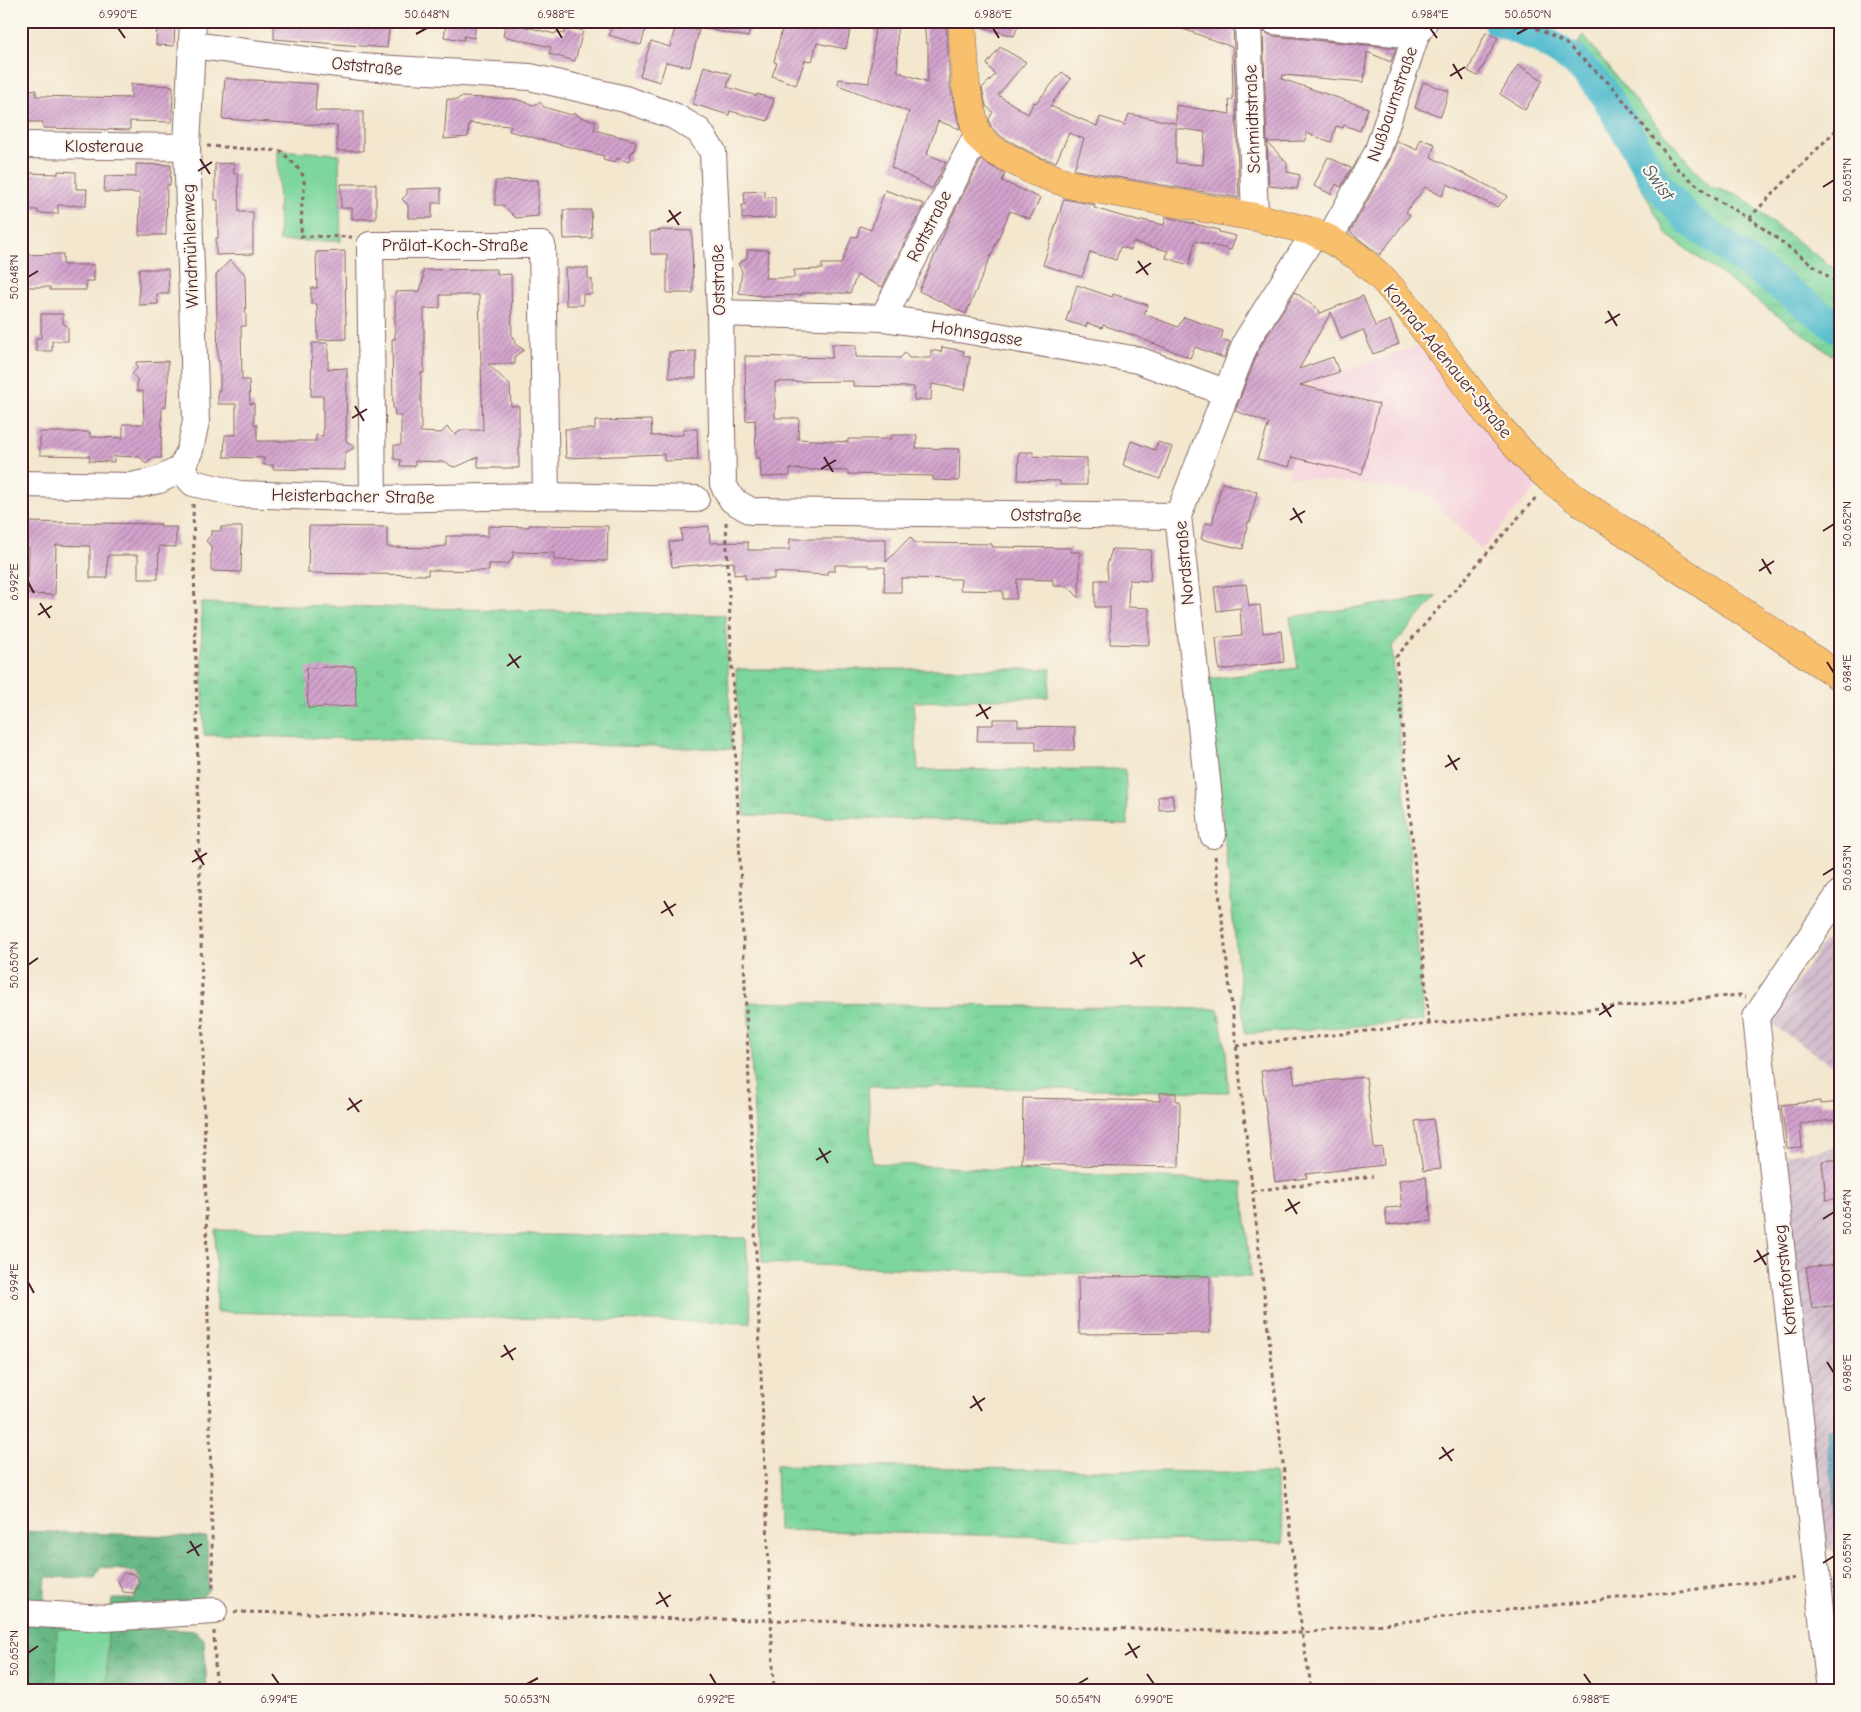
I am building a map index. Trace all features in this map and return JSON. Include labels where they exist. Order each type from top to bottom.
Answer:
[{"type":"main road","points":[[962,21],[966,86],[977,135]]},
{"type":"main road","name":"Konrad-Adenauer-Straße","points":[[977,135],[993,150],[1033,171],[1072,185],[1255,217],[1321,235],[1356,256],[1383,279],[1410,310],[1490,417],[1525,456],[1551,480],[1580,502],[1840,678]]},
{"type":"street","name":"Schmidtstraße","points":[[1248,21],[1255,217]]},
{"type":"street","points":[[1274,21],[1420,28]]},
{"type":"street","name":"Nußbaumstraße","points":[[1321,235],[1377,153],[1420,28]]},
{"type":"street","name":"Windmühlenweg","points":[[187,476],[196,421],[187,147],[192,33]]},
{"type":"street","name":"Oststraße","points":[[192,33],[361,67],[530,77],[625,99],[674,116],[699,131],[712,152],[720,314],[723,484],[732,500],[751,511],[1178,516]]},
{"type":"street","name":"Rottstraße","points":[[883,318],[977,135]]},
{"type":"street","name":"Klosteraue","points":[[21,145],[187,147]]},
{"type":"street","name":"Nordstraße","points":[[1213,835],[1178,516],[1247,340],[1307,245],[1321,235]]},
{"type":"street","name":"Prälat-Koch-Straße","points":[[373,499],[370,245],[542,245],[546,496]]},
{"type":"street","name":"Hohnsgasse","points":[[720,314],[883,318],[964,330],[1138,360],[1227,393]]},
{"type":"street","points":[[21,484],[131,486],[187,476]]},
{"type":"street","name":"Heisterbacher Straße","points":[[187,476],[239,494],[373,499],[546,496],[696,499]]},
{"type":"street","name":"Kottenforstweg","points":[[1830,1691],[1828,1576],[1756,1017],[1840,893]]},
{"type":"street","points":[[21,1613],[106,1618],[214,1611]]},
{"type":"path","points":[[1522,21],[1565,44],[1612,86],[1677,168],[1710,196],[1748,218],[1840,285]]},
{"type":"path","points":[[1748,218],[1840,126]]},
{"type":"path","points":[[187,147],[203,146],[281,152],[297,167],[304,177],[301,236],[357,237],[370,245]]},
{"type":"path","points":[[187,476],[216,1691]]},
{"type":"path","points":[[1429,1024],[1396,657],[1551,480]]},
{"type":"path","points":[[732,500],[726,516],[774,1691]]},
{"type":"path","points":[[1213,835],[1302,1633],[1312,1691]]},
{"type":"path","points":[[1236,1046],[1429,1024],[1740,995],[1765,1003]]},
{"type":"path","points":[[1252,1191],[1373,1176]]},
{"type":"path","points":[[214,1611],[771,1620],[1302,1633],[1828,1576]]},
{"type":"shaded area","points":[[1424,344],[1539,484],[1481,550],[1425,492],[1288,476],[1312,381]]},
{"type":"shaded area","points":[[1840,918],[1840,1071],[1770,1023]]},
{"type":"shaded area","points":[[1840,1147],[1840,1556],[1821,1544],[1777,1156]]},
{"type":"green space","points":[[1583,35],[1709,186],[1742,197],[1774,224],[1840,273],[1840,361],[1667,235],[1595,102],[1579,77],[1565,64]]},
{"type":"green space","points":[[278,150],[339,154],[341,241],[279,241]]},
{"type":"green space","points":[[1437,596],[1392,647],[1424,1021],[1245,1034],[1208,679],[1298,668],[1290,617]]},
{"type":"green space","points":[[201,603],[725,615],[732,749],[204,735]]},
{"type":"green space","points":[[736,669],[1051,669],[1048,697],[913,702],[918,770],[1125,769],[1128,825],[744,815]]},
{"type":"green space","points":[[748,1002],[1218,1009],[1226,1051],[1229,1092],[868,1086],[872,1163],[1242,1182],[1251,1277],[994,1272],[762,1263]]},
{"type":"green space","points":[[215,1230],[746,1238],[751,1323],[217,1312]]},
{"type":"green space","points":[[776,1465],[1274,1473],[1284,1543],[778,1530]]},
{"type":"green space","points":[[21,1531],[207,1537],[209,1589],[200,1600],[111,1609],[112,1599],[133,1599],[142,1583],[136,1572],[101,1567],[95,1578],[46,1577],[44,1606],[21,1604]]},
{"type":"green space","points":[[21,1621],[196,1631],[204,1639],[207,1691],[21,1691]]},
{"type":"green space","points":[[57,1629],[108,1630],[106,1683],[56,1682]]},
{"type":"water","points":[[1840,1428],[1840,1542],[1839,1542],[1827,1430]]},
{"type":"building","points":[[157,21],[175,21],[174,46],[156,45]]},
{"type":"building","points":[[274,21],[390,21],[387,48],[274,39]]},
{"type":"building","points":[[447,21],[476,21],[474,38],[464,36],[464,40],[444,37]]},
{"type":"building","points":[[506,21],[527,21],[526,27],[555,34],[556,32],[564,34],[566,26],[583,31],[575,61],[549,54],[551,47],[503,36]]},
{"type":"building","points":[[613,21],[648,21],[641,45],[609,35]]},
{"type":"building","points":[[677,21],[695,21],[693,29],[699,30],[690,67],[666,62],[660,82],[640,76],[651,41],[670,47]]},
{"type":"building","points":[[700,21],[752,21],[748,37],[700,28]]},
{"type":"building","points":[[784,21],[852,21],[846,49],[817,43],[812,61],[805,60],[796,85],[772,76],[777,63],[774,62]]},
{"type":"building","points":[[924,21],[946,21],[950,87],[960,129],[938,121],[927,154],[946,162],[932,189],[891,167],[909,112],[838,85],[839,79],[869,83],[875,26],[897,28],[898,72],[928,82],[928,43],[926,43]]},
{"type":"building","points":[[978,21],[1020,21],[1014,36],[978,26]]},
{"type":"building","points":[[1167,21],[1233,21],[1239,198],[1076,170],[1074,169],[1084,139],[1069,133],[1056,162],[1039,157],[1002,137],[991,127],[989,119],[993,112],[986,106],[982,88],[995,75],[987,64],[1000,47],[1026,62],[998,95],[1028,114],[1034,102],[1036,103],[1062,72],[1071,79],[1050,106],[1097,126],[1100,117],[1125,125],[1129,114],[1175,123],[1176,127],[1176,105],[1230,114],[1229,100],[1233,100],[1232,47],[1167,23]],"holes":[[[1176,128],[1205,132],[1203,165],[1176,163]]]},
{"type":"building","points":[[1263,31],[1273,36],[1396,48],[1391,62],[1367,52],[1364,82],[1283,75],[1282,79],[1368,108],[1360,131],[1344,125],[1343,128],[1336,126],[1331,142],[1306,133],[1305,141],[1267,142]]},
{"type":"building","points":[[1486,32],[1498,38],[1478,76],[1468,71]]},
{"type":"building","points":[[1518,65],[1543,80],[1525,110],[1500,94]]},
{"type":"building","points":[[704,66],[731,74],[727,87],[774,99],[768,121],[730,111],[729,115],[693,104]]},
{"type":"building","points":[[225,78],[317,84],[315,111],[363,111],[363,151],[337,151],[337,126],[222,119]]},
{"type":"building","points":[[1423,82],[1449,91],[1441,116],[1415,108]]},
{"type":"building","points":[[131,84],[173,86],[172,122],[130,121],[130,130],[43,128],[43,122],[21,122],[21,89],[36,90],[36,96],[131,98]]},
{"type":"building","points":[[460,97],[515,99],[534,105],[540,102],[544,107],[571,115],[575,113],[580,117],[596,121],[594,130],[636,141],[634,150],[631,153],[629,162],[617,158],[615,163],[603,160],[604,156],[509,131],[511,126],[469,123],[468,137],[444,139],[447,99],[457,100]]},
{"type":"building","points":[[1420,139],[1435,144],[1431,157],[1508,196],[1497,207],[1447,184],[1442,196],[1425,187],[1406,212],[1410,215],[1380,255],[1350,232],[1390,160],[1397,141],[1417,150]]},
{"type":"building","points":[[1267,142],[1287,163],[1287,172],[1300,175],[1297,189],[1269,186]]},
{"type":"building","points":[[1328,157],[1351,168],[1341,187],[1336,184],[1331,194],[1314,186]]},
{"type":"building","points":[[981,160],[1005,174],[1002,181],[1040,198],[1030,219],[1010,211],[966,314],[919,291],[950,220]]},
{"type":"building","points":[[234,163],[234,174],[238,174],[239,212],[253,212],[253,254],[216,255],[218,200],[215,200],[215,164]]},
{"type":"building","points":[[136,164],[171,165],[170,185],[167,185],[166,235],[139,235],[140,193],[104,192],[105,176],[136,177]]},
{"type":"building","points":[[58,171],[76,172],[76,189],[87,189],[86,206],[58,205],[58,214],[38,213],[38,210],[21,210],[21,177],[27,177],[27,173],[58,174]]},
{"type":"building","points":[[538,180],[538,216],[516,218],[503,205],[495,205],[495,181]]},
{"type":"building","points":[[341,184],[376,184],[376,219],[352,219],[352,208],[341,208]]},
{"type":"building","points":[[441,188],[441,203],[432,203],[432,218],[408,218],[408,205],[402,199],[407,194],[407,189]]},
{"type":"building","points":[[885,190],[924,204],[882,287],[857,275],[850,293],[802,293],[802,295],[762,296],[739,293],[742,271],[738,264],[747,258],[747,250],[769,250],[765,278],[794,278],[794,270],[822,269],[822,264],[841,264],[852,236],[857,237],[860,226],[871,230]]},
{"type":"building","points":[[765,191],[765,198],[775,197],[775,218],[742,219],[742,205],[745,205],[744,192]]},
{"type":"building","points":[[1064,199],[1095,205],[1094,208],[1141,222],[1142,220],[1164,225],[1166,217],[1236,236],[1231,250],[1195,241],[1189,265],[1166,258],[1168,251],[1133,242],[1131,250],[1120,247],[1116,260],[1090,252],[1082,277],[1043,265]]},
{"type":"building","points":[[563,210],[591,210],[592,238],[564,239]]},
{"type":"building","points":[[662,230],[692,231],[693,293],[667,293],[667,254],[651,254],[650,232]]},
{"type":"building","points":[[345,251],[346,339],[318,340],[317,304],[311,304],[311,288],[317,288],[316,252]]},
{"type":"building","points":[[63,254],[63,265],[94,265],[94,281],[86,281],[86,290],[50,290],[50,287],[21,287],[21,255]]},
{"type":"building","points":[[230,260],[245,274],[246,326],[241,326],[242,380],[249,380],[250,404],[254,403],[254,425],[257,425],[257,441],[316,441],[316,435],[323,436],[323,396],[311,396],[312,343],[328,343],[328,369],[347,368],[346,441],[355,447],[345,453],[345,470],[273,469],[273,465],[264,465],[264,458],[224,457],[225,435],[236,435],[236,404],[218,404],[220,361],[218,361],[216,275]]},
{"type":"building","points":[[565,268],[588,268],[588,279],[592,279],[592,294],[583,294],[583,305],[566,305]]},
{"type":"building","points":[[139,269],[168,269],[169,294],[157,294],[158,304],[139,305]]},
{"type":"building","points":[[497,269],[497,275],[511,274],[512,338],[514,337],[515,344],[524,350],[515,356],[515,364],[488,364],[510,385],[511,406],[519,406],[519,468],[478,468],[478,457],[456,467],[446,462],[415,461],[415,466],[400,466],[401,460],[394,459],[394,445],[401,445],[401,416],[395,416],[393,408],[392,339],[395,339],[395,292],[420,291],[423,270]],"holes":[[[440,295],[479,295],[483,430],[461,430],[455,435],[447,427],[441,433],[421,432],[421,373],[424,373],[424,309],[440,308]]]},
{"type":"building","points":[[1077,285],[1112,297],[1113,294],[1148,305],[1144,314],[1178,327],[1184,317],[1223,331],[1221,339],[1230,342],[1224,358],[1195,347],[1190,358],[1103,325],[1102,328],[1087,323],[1086,327],[1066,321]]},
{"type":"building","points":[[1295,292],[1320,311],[1318,314],[1363,296],[1375,326],[1390,320],[1399,344],[1373,354],[1363,330],[1341,339],[1331,312],[1299,369],[1333,357],[1339,372],[1300,385],[1379,404],[1362,474],[1292,457],[1289,467],[1257,459],[1269,423],[1235,411],[1260,347]]},
{"type":"building","points":[[41,314],[63,314],[63,323],[68,327],[68,341],[52,341],[52,351],[36,351],[36,338],[41,338]]},
{"type":"building","points":[[832,344],[856,345],[856,357],[900,358],[905,353],[909,358],[931,358],[931,350],[941,352],[942,347],[964,351],[963,356],[970,357],[965,390],[932,384],[931,400],[914,400],[914,387],[853,386],[853,381],[775,382],[775,418],[799,418],[798,439],[848,442],[848,439],[891,439],[891,435],[917,435],[916,448],[960,449],[959,481],[933,480],[933,476],[848,474],[848,471],[790,469],[790,476],[761,477],[760,458],[756,458],[755,420],[746,421],[745,356],[832,358]]},
{"type":"building","points":[[696,351],[696,378],[669,378],[669,352]]},
{"type":"building","points":[[168,361],[166,407],[162,407],[161,458],[153,458],[146,464],[140,457],[114,456],[114,462],[89,461],[90,456],[40,455],[40,432],[90,432],[90,437],[123,438],[123,424],[144,424],[143,391],[137,391],[137,379],[132,374],[137,369],[136,362]]},
{"type":"building","points":[[651,420],[652,436],[683,435],[683,429],[697,429],[698,460],[664,461],[664,454],[566,458],[565,429],[595,429],[595,421]]},
{"type":"building","points":[[1131,441],[1155,450],[1158,442],[1172,447],[1160,479],[1123,465]]},
{"type":"building","points":[[1019,452],[1033,452],[1033,456],[1087,458],[1087,485],[1060,485],[1060,481],[1018,480]]},
{"type":"building","points":[[1222,483],[1257,492],[1250,522],[1248,522],[1243,549],[1201,539],[1205,523],[1212,524]]},
{"type":"building","points":[[21,522],[161,524],[161,527],[176,527],[176,547],[159,546],[158,579],[138,579],[138,555],[108,555],[107,578],[90,578],[90,546],[56,545],[55,595],[28,594],[29,548],[21,548]]},
{"type":"building","points":[[529,525],[608,526],[607,561],[554,560],[554,553],[513,552],[513,558],[507,564],[489,564],[489,571],[428,570],[428,575],[308,573],[309,526],[387,527],[387,547],[429,548],[446,546],[446,536],[488,536],[488,526],[529,527]]},
{"type":"building","points":[[709,526],[710,543],[748,542],[748,550],[789,550],[790,539],[886,539],[886,562],[910,537],[915,543],[992,544],[992,547],[1071,548],[1071,552],[1080,552],[1079,598],[1068,586],[1053,586],[1053,580],[1017,579],[1016,599],[1003,599],[1003,591],[960,590],[961,579],[901,578],[901,592],[884,592],[885,567],[869,567],[869,565],[835,565],[835,571],[827,571],[827,575],[774,572],[774,579],[745,579],[745,574],[734,575],[734,562],[672,567],[669,542],[682,541],[681,529]]},
{"type":"building","points":[[221,527],[242,527],[241,572],[211,571],[211,546],[206,541],[211,535],[211,531],[221,531]]},
{"type":"building","points":[[1112,549],[1151,550],[1150,581],[1129,580],[1128,607],[1149,608],[1149,645],[1110,644],[1110,607],[1095,607],[1095,580],[1108,580],[1107,565]]},
{"type":"building","points":[[1246,584],[1249,606],[1260,605],[1263,633],[1281,631],[1284,662],[1219,670],[1216,638],[1242,635],[1240,608],[1217,611],[1214,587]]},
{"type":"building","points":[[355,666],[356,706],[308,708],[306,668]]},
{"type":"building","points":[[993,719],[1018,719],[1018,726],[1075,727],[1074,750],[1036,750],[1036,741],[977,741],[978,725],[993,725]]},
{"type":"building","points":[[1172,795],[1174,809],[1159,810],[1158,797]]},
{"type":"building","points":[[1292,1066],[1295,1084],[1366,1077],[1374,1148],[1382,1147],[1384,1165],[1306,1174],[1307,1178],[1275,1182],[1261,1071]]},
{"type":"building","points":[[1160,1093],[1176,1093],[1176,1101],[1180,1101],[1179,1167],[1022,1164],[1023,1098],[1160,1101]]},
{"type":"building","points":[[1820,1101],[1820,1104],[1840,1102],[1840,1119],[1800,1124],[1802,1147],[1787,1148],[1781,1105]]},
{"type":"building","points":[[1433,1119],[1441,1169],[1423,1171],[1415,1121]]},
{"type":"building","points":[[1840,1159],[1840,1198],[1826,1200],[1822,1161]]},
{"type":"building","points":[[1426,1177],[1431,1221],[1387,1225],[1385,1208],[1402,1207],[1399,1180]]},
{"type":"building","points":[[1840,1264],[1840,1305],[1812,1308],[1806,1267]]},
{"type":"building","points":[[1210,1276],[1210,1333],[1079,1334],[1078,1277]]},
{"type":"building","points":[[125,1573],[135,1574],[140,1583],[134,1593],[123,1592],[118,1581]]},
{"type":"waterway","name":"Swist","points":[[1498,21],[1539,38],[1575,61],[1602,89],[1657,184],[1689,220],[1840,329]]}]
